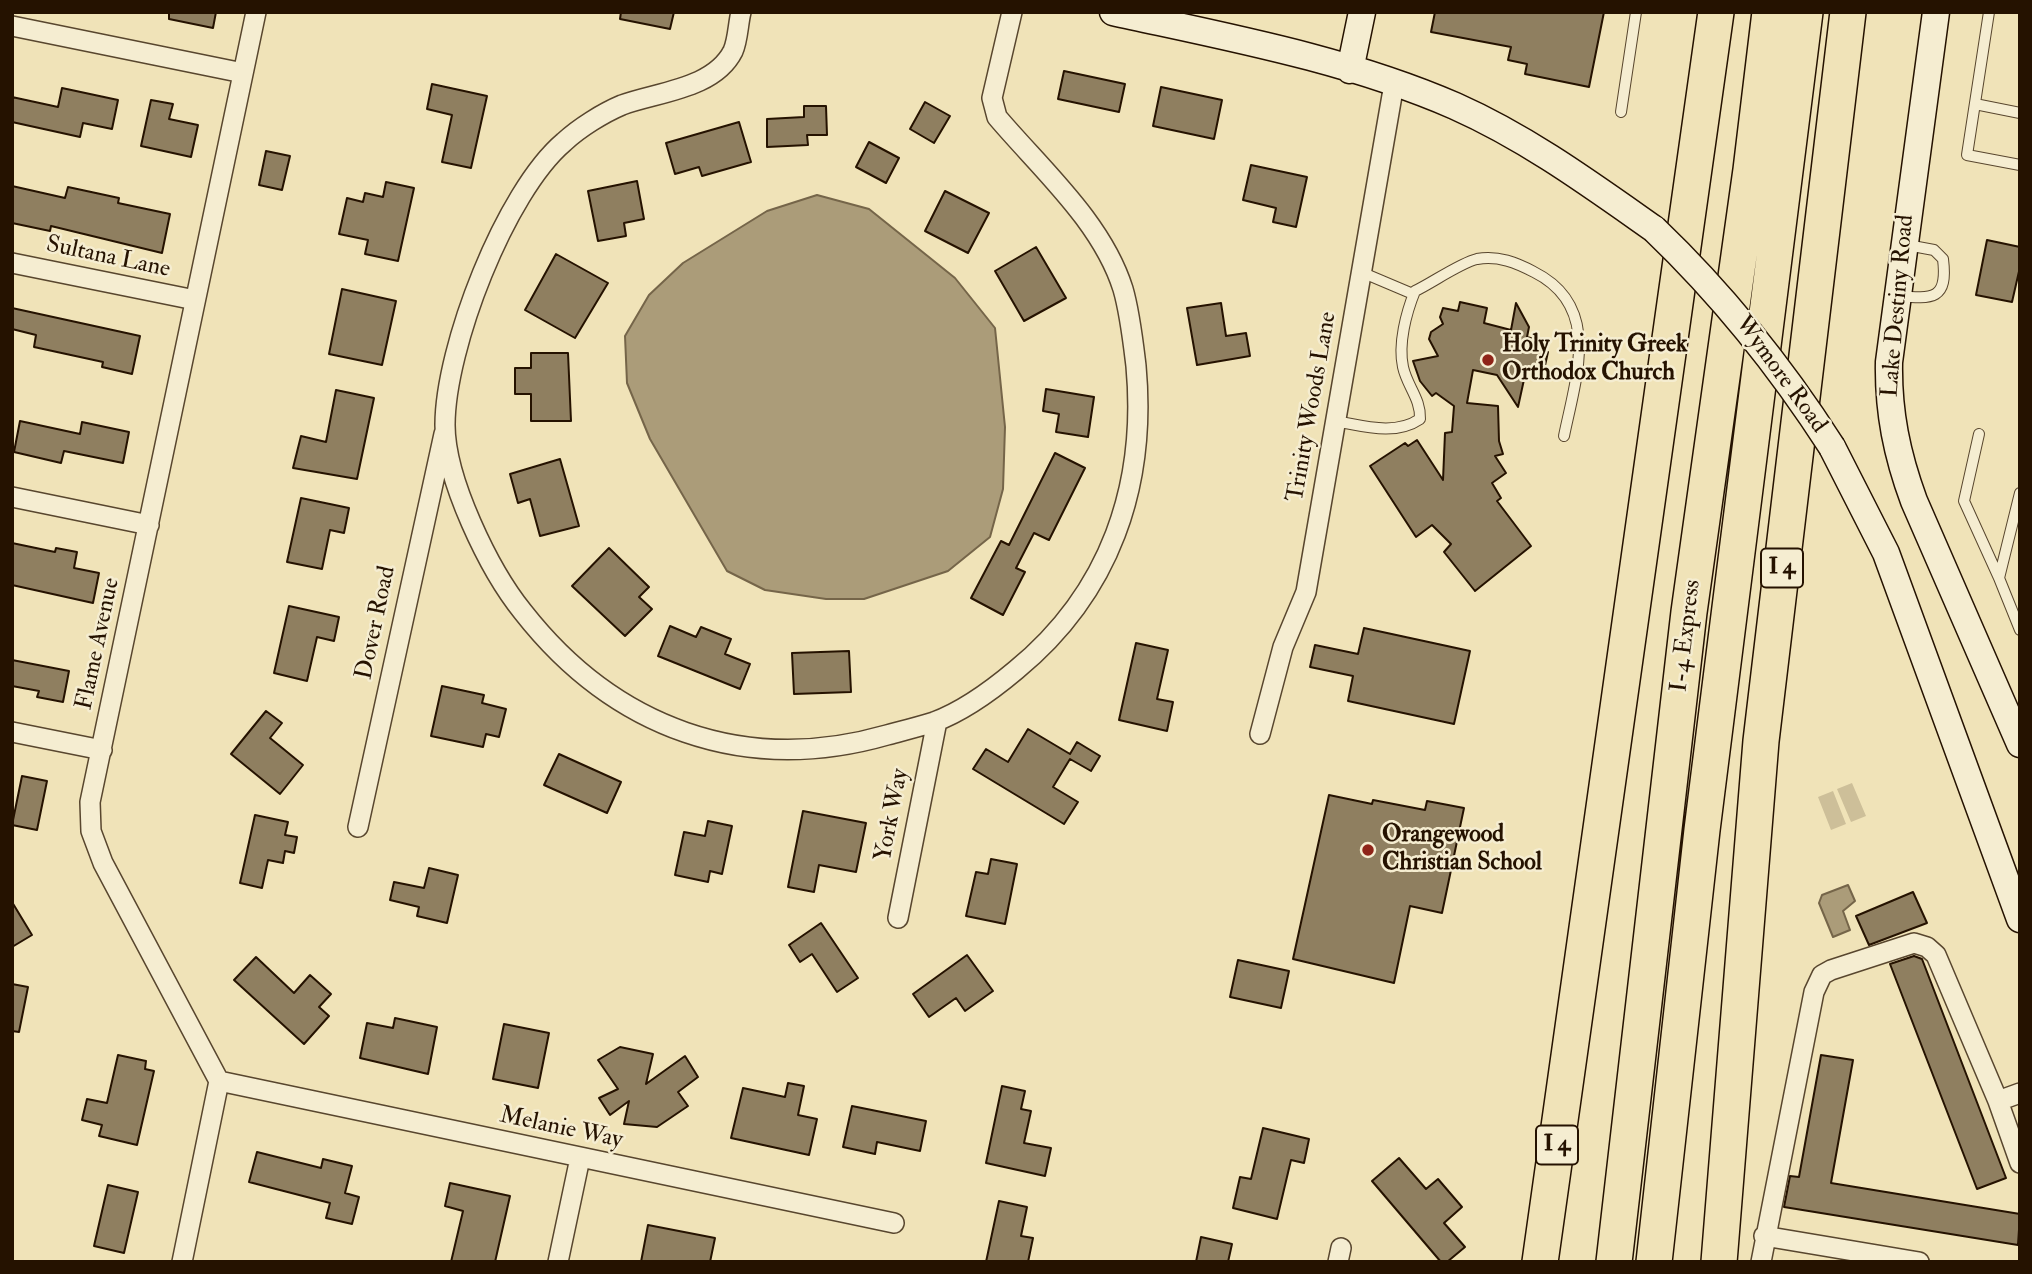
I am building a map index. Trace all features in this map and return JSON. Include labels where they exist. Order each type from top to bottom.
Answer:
[{"type":"highway","name":"I 4","points":[[1540,1262],[1716,12]]},
{"type":"highway","name":"I-4 Express","points":[[1614,1262],[1691,599],[1751,170],[1770,12]]},
{"type":"highway","name":"I-4 Express","points":[[1654,1262],[1702,830],[1805,12]]},
{"type":"highway","name":"I 4","points":[[1719,1262],[1761,741],[1848,12]]},
{"type":"main road","name":"Wymore Road","points":[[1113,12],[1231,38],[1350,70],[1455,106],[1560,162],[1654,229],[1751,331],[1832,447],[1886,553],[2020,919]]},
{"type":"main road","points":[[1350,70],[1362,12]]},
{"type":"main road","name":"Lake Destiny Road","points":[[1936,12],[1889,362],[1888,401],[1901,466],[2020,744]]},
{"type":"street","name":"Flame Avenue","points":[[219,1081],[103,863],[91,831],[90,802],[256,12]]},
{"type":"street","points":[[741,12],[733,50],[713,74],[617,107],[562,143],[518,198],[483,270],[464,326],[449,383],[445,429],[457,485],[472,526],[502,586],[548,645],[591,681],[643,715],[694,737],[748,749],[793,751],[846,747],[937,721],[984,696],[1056,635],[1081,604],[1107,555],[1128,498],[1137,457],[1140,411],[1134,346],[1123,288],[1098,236],[997,117],[992,98],[1012,12]]},
{"type":"street","points":[[12,26],[243,73]]},
{"type":"street","name":"Trinity Woods Lane","points":[[1260,734],[1283,647],[1306,592],[1394,84]]},
{"type":"street","name":"Sultana Lane","points":[[12,263],[195,300]]},
{"type":"street","name":"Dover Road","points":[[358,827],[445,429]]},
{"type":"street","points":[[12,497],[149,525]]},
{"type":"street","name":"York Way","points":[[898,918],[937,721]]},
{"type":"street","points":[[12,732],[102,750]]},
{"type":"street","points":[[1761,1262],[1814,992],[1822,975],[1830,970],[1914,943],[1927,947],[1940,962],[1998,1101],[2020,1163]]},
{"type":"street","points":[[182,1262],[219,1081]]},
{"type":"street","name":"Melanie Way","points":[[219,1081],[894,1223]]},
{"type":"street","points":[[1998,1101],[2020,1093]]},
{"type":"street","points":[[558,1262],[580,1158]]},
{"type":"street","points":[[1764,1236],[1919,1262]]},
{"type":"lane","points":[[1621,112],[1636,12]]},
{"type":"lane","points":[[1989,12],[1967,155],[2020,165]]},
{"type":"lane","points":[[1975,104],[2020,113]]},
{"type":"lane","points":[[1898,296],[1926,299],[1936,296],[1942,288],[1945,272],[1943,259],[1934,250],[1904,244]]},
{"type":"lane","points":[[1335,421],[1387,429],[1409,426],[1420,419],[1421,407],[1403,367],[1404,323],[1413,294],[1477,259],[1499,259],[1510,260],[1544,276],[1568,297],[1579,328],[1579,363],[1564,436]]},
{"type":"lane","points":[[1362,272],[1413,294]]},
{"type":"lane","points":[[1979,434],[1964,501],[2020,630]]},
{"type":"lane","points":[[1999,578],[2020,493]]},
{"type":"shaded area","points":[[817,195],[869,209],[955,278],[995,328],[1005,427],[1003,489],[990,537],[948,571],[864,599],[826,599],[765,590],[727,571],[650,439],[627,383],[625,336],[649,295],[683,263],[767,211]]},
{"type":"shaded area","points":[[1852,783],[1866,816],[1851,822],[1837,789]]},
{"type":"shaded area","points":[[1833,791],[1846,824],[1831,830],[1818,797]]},
{"type":"shaded area","points":[[1848,885],[1855,901],[1843,911],[1850,930],[1833,937],[1819,903],[1822,895]]},
{"type":"building","points":[[169,12],[216,12],[213,28],[169,19]]},
{"type":"building","points":[[621,12],[674,12],[670,29],[620,19]]},
{"type":"building","points":[[1435,12],[1604,12],[1589,87],[1525,74],[1527,64],[1508,60],[1511,47],[1431,32]]},
{"type":"building","points":[[1064,71],[1125,84],[1119,112],[1058,99]]},
{"type":"building","points":[[432,84],[487,96],[471,168],[442,162],[452,115],[427,109]]},
{"type":"building","points":[[1161,87],[1222,100],[1214,139],[1153,126]]},
{"type":"building","points":[[62,88],[118,100],[112,129],[83,123],[80,137],[12,122],[12,97],[58,107]]},
{"type":"building","points":[[151,100],[173,104],[169,119],[198,125],[191,157],[141,146]]},
{"type":"building","points":[[925,102],[950,116],[934,143],[910,129]]},
{"type":"building","points":[[804,106],[826,106],[827,135],[807,135],[808,145],[767,147],[767,119],[804,117]]},
{"type":"building","points":[[739,122],[751,162],[702,176],[699,167],[675,174],[666,143]]},
{"type":"building","points":[[869,142],[899,158],[886,183],[856,167]]},
{"type":"building","points":[[266,151],[290,156],[282,190],[259,185]]},
{"type":"building","points":[[1251,165],[1307,177],[1296,227],[1273,222],[1276,208],[1243,200]]},
{"type":"building","points":[[637,181],[644,219],[624,223],[626,236],[598,241],[588,191]]},
{"type":"building","points":[[386,182],[414,188],[398,261],[365,254],[368,240],[339,234],[347,198],[363,202],[365,193],[383,197]]},
{"type":"building","points":[[12,186],[65,198],[68,187],[119,198],[118,203],[170,214],[162,253],[51,226],[50,231],[12,223]]},
{"type":"building","points":[[945,191],[989,213],[968,253],[925,231]]},
{"type":"building","points":[[1987,240],[2020,247],[2020,267],[2012,302],[1976,295]]},
{"type":"building","points":[[1036,247],[1066,298],[1024,321],[995,271]]},
{"type":"building","points":[[556,254],[608,283],[575,338],[525,310]]},
{"type":"building","points":[[342,289],[396,301],[382,365],[329,354]]},
{"type":"building","points":[[1460,302],[1487,308],[1484,323],[1511,330],[1516,303],[1529,327],[1527,337],[1534,339],[1536,349],[1548,352],[1544,370],[1532,367],[1525,375],[1518,407],[1497,375],[1473,370],[1467,403],[1498,406],[1499,441],[1503,454],[1495,456],[1506,473],[1492,483],[1501,498],[1497,501],[1531,546],[1475,591],[1444,552],[1451,544],[1432,525],[1416,537],[1370,466],[1405,443],[1408,446],[1417,440],[1443,480],[1445,433],[1452,432],[1454,406],[1436,393],[1432,396],[1420,381],[1413,361],[1438,356],[1429,339],[1431,332],[1443,324],[1440,317],[1443,308],[1458,311]]},
{"type":"building","points":[[1221,303],[1226,336],[1246,333],[1250,356],[1197,365],[1187,308]]},
{"type":"building","points":[[12,308],[140,336],[132,374],[102,367],[103,362],[34,347],[36,335],[12,329]]},
{"type":"building","points":[[531,353],[568,353],[571,421],[531,421],[531,394],[515,394],[515,368],[531,368]]},
{"type":"building","points":[[1046,389],[1094,397],[1088,437],[1056,432],[1059,414],[1043,411]]},
{"type":"building","points":[[336,390],[374,398],[357,479],[293,468],[301,436],[326,442]]},
{"type":"building","points":[[20,421],[80,434],[82,422],[129,432],[123,463],[64,451],[61,463],[14,452]]},
{"type":"building","points":[[1055,453],[1085,468],[1049,540],[1034,533],[1016,568],[1025,572],[1003,615],[971,598],[1001,541],[1009,545]]},
{"type":"building","points":[[560,459],[579,526],[540,536],[530,499],[518,503],[510,474]]},
{"type":"building","points":[[301,498],[349,508],[344,533],[330,530],[322,569],[287,562]]},
{"type":"building","points":[[12,543],[55,552],[56,548],[77,552],[74,568],[99,573],[93,603],[12,585]]},
{"type":"building","points":[[609,548],[649,587],[639,597],[652,609],[625,636],[572,586]]},
{"type":"building","points":[[289,606],[339,617],[334,641],[317,637],[307,681],[274,673]]},
{"type":"building","points":[[670,626],[696,637],[701,627],[731,639],[725,654],[750,664],[740,689],[658,656]]},
{"type":"building","points":[[1364,628],[1470,651],[1454,724],[1348,701],[1353,676],[1310,667],[1315,645],[1358,654]]},
{"type":"building","points":[[1136,643],[1168,650],[1157,699],[1173,702],[1167,731],[1119,720]]},
{"type":"building","points":[[849,651],[851,692],[794,694],[792,653]]},
{"type":"building","points":[[12,660],[69,671],[63,702],[37,697],[39,691],[12,686]]},
{"type":"building","points":[[442,686],[484,695],[482,703],[506,709],[499,737],[486,734],[483,747],[431,736]]},
{"type":"building","points":[[266,711],[282,723],[270,738],[303,765],[280,794],[231,754]]},
{"type":"building","points":[[1028,729],[1070,754],[1077,742],[1100,756],[1091,771],[1070,759],[1053,787],[1078,802],[1064,824],[973,769],[986,749],[1008,762]]},
{"type":"building","points":[[559,754],[621,782],[607,813],[544,785]]},
{"type":"building","points":[[22,776],[47,781],[37,830],[12,825]]},
{"type":"building","points":[[1329,795],[1372,804],[1373,800],[1425,810],[1427,801],[1464,808],[1442,913],[1410,906],[1394,983],[1293,959]]},
{"type":"building","points":[[803,811],[866,823],[856,872],[819,865],[814,892],[788,887]]},
{"type":"building","points":[[255,815],[288,822],[285,835],[297,837],[294,853],[285,851],[283,863],[268,860],[262,888],[240,883]]},
{"type":"building","points":[[708,821],[732,826],[722,874],[710,871],[708,882],[675,875],[684,832],[705,836]]},
{"type":"building","points":[[991,859],[1017,864],[1005,924],[966,916],[976,872],[988,874]]},
{"type":"building","points":[[429,868],[458,875],[447,923],[417,916],[419,907],[390,900],[394,882],[424,888]]},
{"type":"building","points":[[1913,892],[1927,923],[1869,945],[1856,916]]},
{"type":"building","points":[[12,902],[32,935],[12,947]]},
{"type":"building","points":[[821,923],[858,978],[837,992],[812,954],[800,962],[789,945]]},
{"type":"building","points":[[967,955],[993,991],[965,1011],[956,998],[929,1017],[913,994]]},
{"type":"building","points":[[1914,956],[1922,959],[2006,1178],[1977,1189],[1890,964]]},
{"type":"building","points":[[256,957],[294,993],[310,975],[331,994],[319,1007],[329,1016],[304,1044],[234,980]]},
{"type":"building","points":[[1238,960],[1289,971],[1281,1008],[1230,997]]},
{"type":"building","points":[[12,984],[28,987],[19,1032],[12,1031]]},
{"type":"building","points":[[395,1018],[437,1027],[428,1074],[360,1058],[367,1023],[393,1028]]},
{"type":"building","points":[[504,1024],[549,1033],[538,1088],[493,1079]]},
{"type":"building","points":[[620,1047],[653,1054],[646,1084],[685,1056],[698,1077],[678,1092],[688,1106],[657,1127],[624,1124],[629,1101],[610,1115],[599,1098],[618,1089],[598,1060]]},
{"type":"building","points":[[118,1055],[146,1061],[145,1069],[154,1071],[137,1145],[99,1136],[102,1125],[82,1120],[87,1099],[107,1103]]},
{"type":"building","points":[[1821,1055],[1853,1060],[1831,1183],[2020,1214],[2018,1245],[1784,1207],[1790,1176],[1799,1177]]},
{"type":"building","points":[[788,1083],[804,1086],[798,1115],[817,1119],[809,1155],[731,1138],[743,1088],[785,1097]]},
{"type":"building","points":[[1002,1086],[1025,1091],[1021,1109],[1031,1111],[1024,1143],[1051,1148],[1045,1176],[986,1163]]},
{"type":"building","points":[[852,1106],[926,1121],[920,1151],[877,1142],[875,1154],[843,1147]]},
{"type":"building","points":[[1263,1128],[1309,1139],[1304,1163],[1291,1160],[1277,1219],[1233,1208],[1240,1177],[1251,1179]]},
{"type":"building","points":[[257,1152],[321,1168],[323,1159],[352,1166],[345,1193],[359,1197],[352,1224],[326,1218],[330,1203],[249,1182]]},
{"type":"building","points":[[1399,1158],[1426,1189],[1438,1179],[1462,1207],[1444,1223],[1465,1247],[1447,1262],[1441,1262],[1372,1181]]},
{"type":"building","points":[[450,1183],[510,1196],[495,1262],[451,1262],[463,1211],[445,1206]]},
{"type":"building","points":[[108,1185],[138,1192],[124,1253],[94,1246]]},
{"type":"building","points":[[999,1201],[1027,1207],[1021,1236],[1033,1238],[1028,1262],[986,1262]]},
{"type":"building","points":[[648,1225],[715,1238],[710,1262],[641,1262]]},
{"type":"building","points":[[1201,1237],[1232,1244],[1228,1262],[1196,1262]]},
{"type":"place","name":"Holy Trinity Greek Orthodox Church","points":[[1488,360]]},
{"type":"place","name":"Orangewood Christian School","points":[[1368,850]]}]
